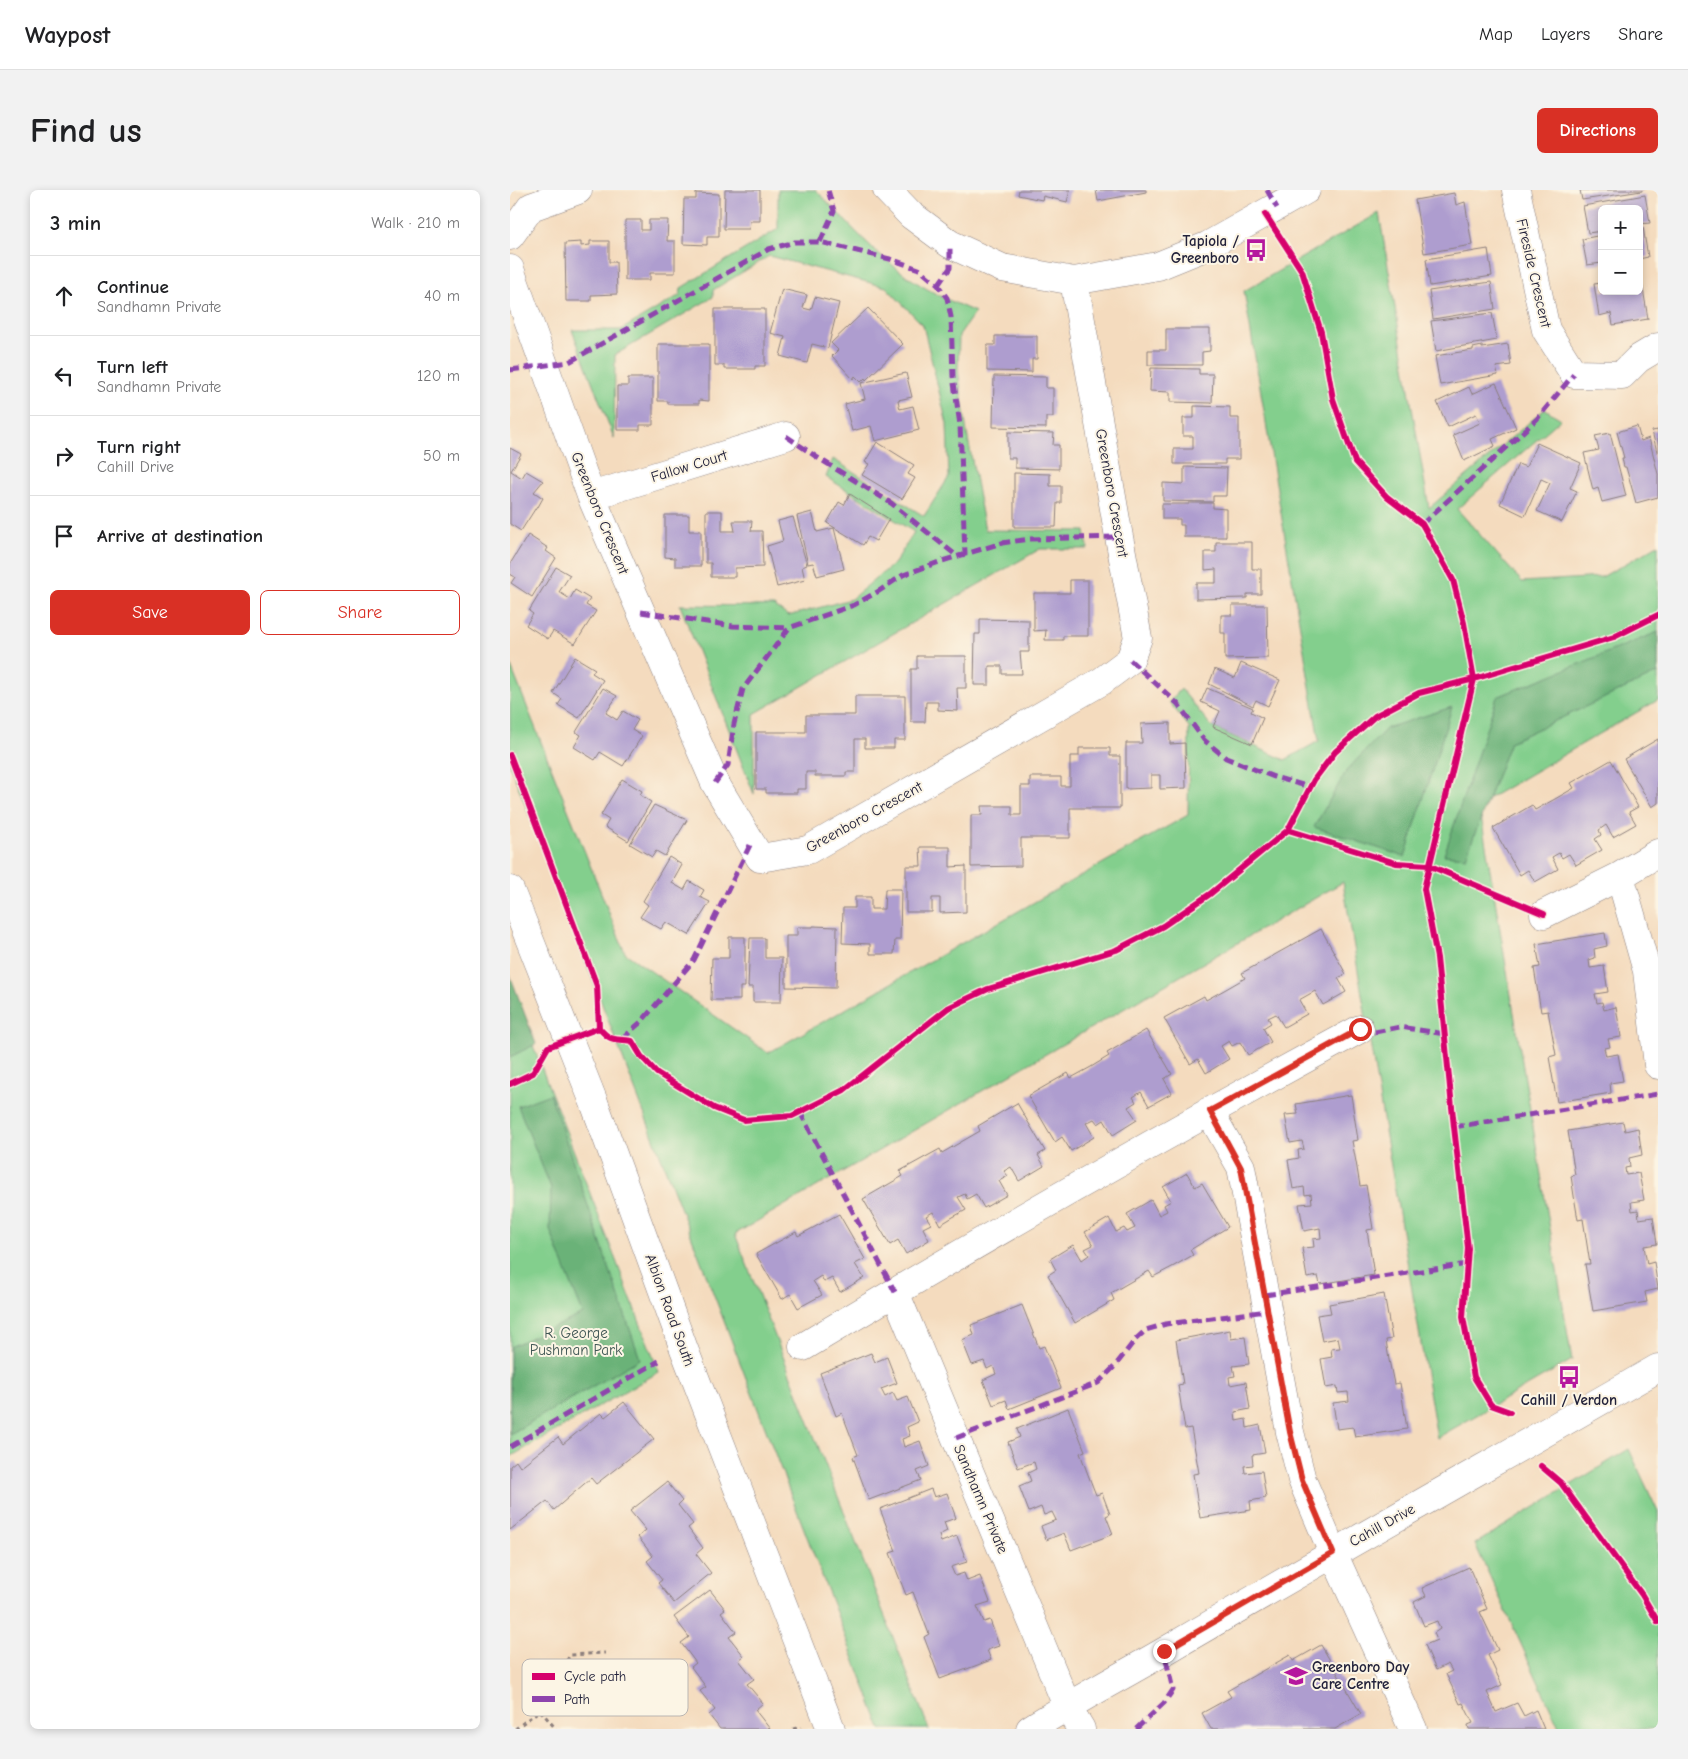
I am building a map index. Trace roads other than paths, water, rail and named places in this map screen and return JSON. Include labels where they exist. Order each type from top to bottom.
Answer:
[{"type":"street","points":[[510,236],[531,207],[578,190]]},
{"type":"street","points":[[887,190],[911,215],[950,244],[1002,268],[1074,281],[1158,266],[1207,246],[1306,190]]},
{"type":"street","name":"Fireside Crescent","points":[[1516,190],[1546,330],[1574,374],[1622,375],[1638,359],[1658,347]]},
{"type":"street","name":"Greenboro Crescent","points":[[510,269],[592,496],[715,783],[760,858],[808,850],[1102,681],[1130,660],[1138,638],[1118,537],[1074,281]]},
{"type":"street","name":"Fallow Court","points":[[592,496],[786,436]]},
{"type":"street","points":[[1544,914],[1620,876],[1658,853]]},
{"type":"street","points":[[1620,876],[1647,971],[1658,1065]]},
{"type":"street","name":"Albion Road South","points":[[510,890],[595,1105],[684,1349],[830,1729]]},
{"type":"street","points":[[803,1347],[1210,1111],[1360,1029]]},
{"type":"street","points":[[1210,1111],[1241,1168],[1292,1442],[1302,1480],[1413,1729]]},
{"type":"street","name":"Sandhamn Private","points":[[895,1292],[1067,1706],[1081,1729]]},
{"type":"street","name":"Cahill Drive","points":[[1030,1729],[1333,1553],[1658,1368]]},
{"type":"place","name":"Tapiola / Greenboro","points":[[1256,250]]},
{"type":"place","name":"Cahill / Verdon","points":[[1569,1377]]},
{"type":"place","name":"Greenboro Day Care Centre","points":[[1296,1676]]},
{"type":"park label","name":"R. George Pushman Park","points":[[576,1342]]}]
